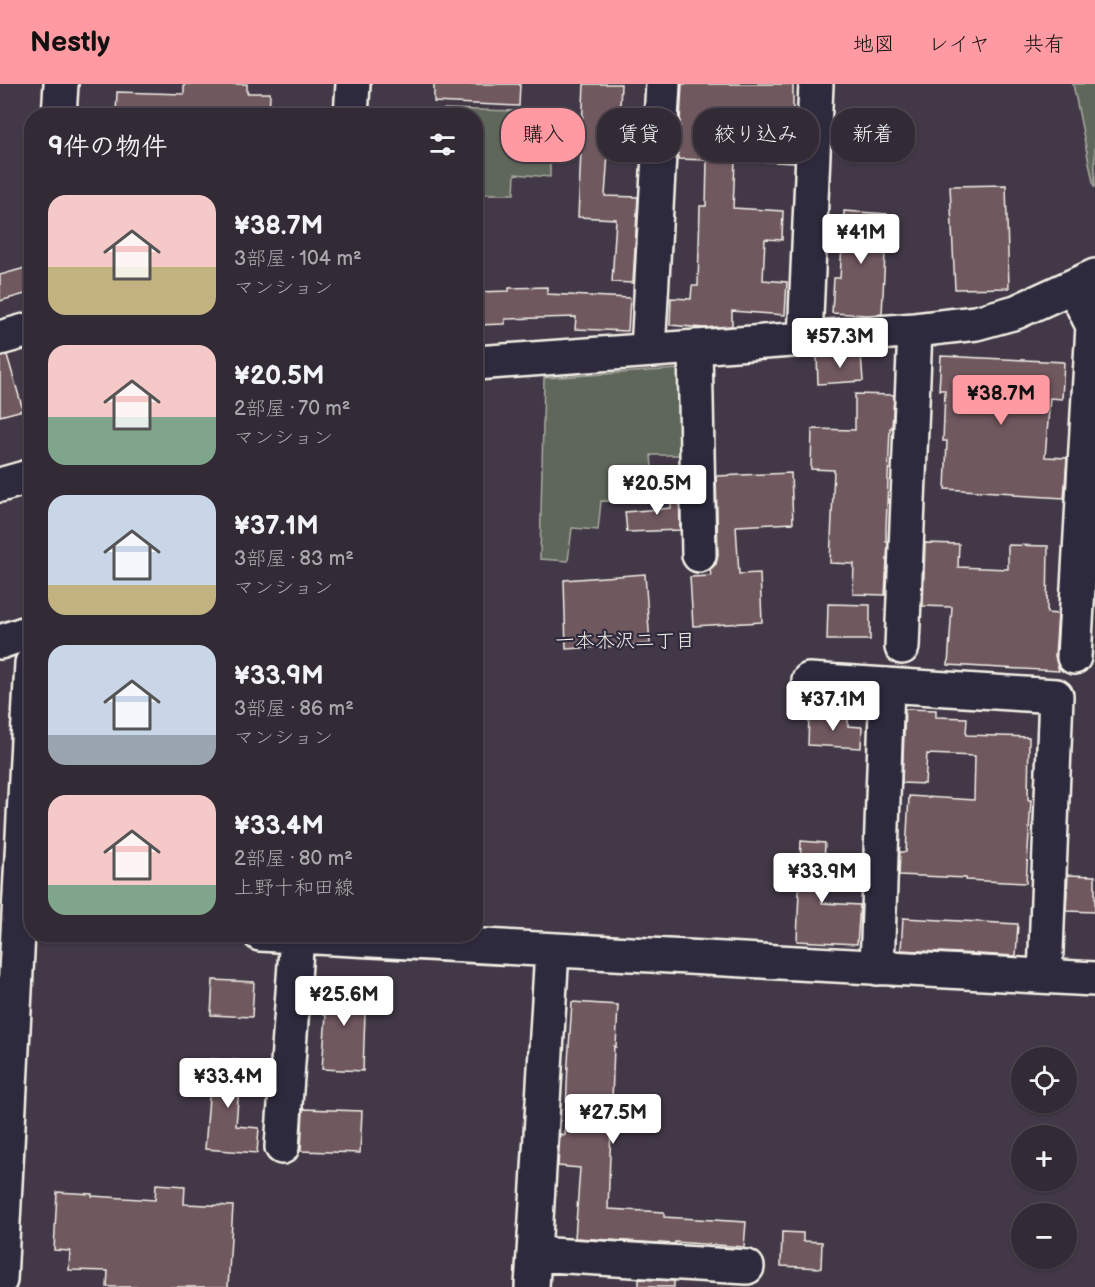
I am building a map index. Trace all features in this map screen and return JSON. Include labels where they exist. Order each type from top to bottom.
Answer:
[{"type":"street","points":[[60,108],[61,84]]},
{"type":"street","points":[[352,108],[353,84]]},
{"type":"street","points":[[648,350],[663,84]]},
{"type":"street","points":[[805,339],[816,84]]},
{"type":"street","points":[[483,362],[805,339],[976,323],[1016,312],[1084,281],[1093,326],[1074,657]]},
{"type":"street","points":[[902,647],[915,330]]},
{"type":"street","points":[[0,338],[24,331]]},
{"type":"street","points":[[695,346],[699,555]]},
{"type":"street","points":[[0,485],[24,479]]},
{"type":"street","points":[[0,642],[24,634]]},
{"type":"street","points":[[809,680],[1056,696],[1045,976]]},
{"type":"street","points":[[877,968],[887,685]]},
{"type":"street","points":[[0,1280],[24,937]]},
{"type":"street","points":[[282,1147],[304,942]]},
{"type":"street","points":[[411,942],[1095,979]]},
{"type":"street","points":[[532,1287],[552,950]]},
{"type":"street","points":[[534,1254],[747,1267]]},
{"type":"shaded area","points":[[1073,84],[1095,84],[1095,187],[1094,187]]},
{"type":"shaded area","points":[[483,110],[501,111],[501,162],[550,162],[550,177],[515,174],[514,194],[483,194]]},
{"type":"shaded area","points":[[678,369],[682,455],[651,455],[655,502],[601,501],[598,530],[572,528],[568,561],[540,559],[544,378]]},
{"type":"building","points":[[184,84],[247,84],[247,93],[270,93],[269,108],[116,108],[117,92],[184,94]]},
{"type":"building","points":[[434,84],[520,84],[519,106],[434,102]]},
{"type":"building","points":[[584,84],[621,84],[620,108],[597,108],[597,162],[607,162],[605,196],[638,197],[633,283],[612,282],[616,219],[578,217],[580,162],[585,162],[585,108],[583,108]]},
{"type":"building","points":[[682,84],[793,84],[793,108],[693,108],[693,160],[681,159]]},
{"type":"building","points":[[707,162],[735,162],[733,208],[783,211],[782,240],[765,239],[763,280],[787,282],[785,315],[732,311],[732,326],[704,328],[670,325],[671,298],[691,299],[692,286],[698,286],[700,206],[706,206]]},
{"type":"building","points":[[1006,185],[1009,288],[955,289],[950,186]]},
{"type":"building","points":[[844,211],[887,214],[882,314],[832,313],[834,278],[840,278]]},
{"type":"building","points":[[24,268],[24,294],[0,301],[0,275]]},
{"type":"building","points":[[547,287],[547,294],[630,298],[628,331],[575,329],[576,317],[505,319],[505,324],[483,325],[483,292],[509,291],[509,288]]},
{"type":"building","points":[[861,354],[863,381],[818,384],[817,357]]},
{"type":"building","points":[[7,355],[23,410],[0,416],[0,356]]},
{"type":"building","points":[[941,356],[1064,362],[1062,399],[1050,398],[1045,457],[1067,458],[1064,498],[945,489],[947,441],[943,441],[945,390],[939,390]]},
{"type":"building","points":[[855,394],[894,395],[892,428],[890,428],[885,595],[853,594],[854,564],[830,563],[834,470],[811,469],[812,429],[855,430]]},
{"type":"building","points":[[791,473],[793,523],[736,526],[739,574],[760,573],[762,622],[693,626],[690,577],[711,576],[710,569],[716,564],[718,555],[716,476]]},
{"type":"building","points":[[670,480],[679,480],[680,530],[627,532],[625,512],[671,508]]},
{"type":"building","points":[[925,543],[959,544],[958,567],[1008,569],[1008,545],[1048,546],[1047,613],[1058,614],[1055,656],[1059,671],[948,665],[952,607],[923,606]]},
{"type":"building","points":[[645,574],[650,644],[566,649],[564,580]]},
{"type":"building","points":[[828,604],[870,605],[870,640],[827,640]]},
{"type":"building","points":[[905,709],[936,710],[936,717],[967,718],[966,735],[1029,737],[1028,800],[1031,800],[1026,883],[899,875],[900,852],[906,852],[909,796],[974,800],[975,756],[927,754],[925,784],[902,783]]},
{"type":"building","points":[[809,714],[848,716],[848,726],[862,727],[861,748],[808,745]]},
{"type":"building","points":[[801,841],[825,843],[822,903],[860,905],[857,944],[797,941]]},
{"type":"building","points":[[1068,875],[1095,876],[1095,912],[1066,911]]},
{"type":"building","points":[[903,918],[1018,924],[1016,956],[901,950]]},
{"type":"building","points":[[213,980],[254,982],[252,1017],[211,1015]]},
{"type":"building","points":[[325,983],[366,984],[363,1071],[322,1069],[326,1015],[323,1015]]},
{"type":"building","points":[[572,1002],[618,1005],[616,1047],[614,1046],[608,1209],[664,1212],[664,1217],[746,1222],[744,1247],[575,1238],[580,1168],[558,1166],[560,1134],[565,1135]]},
{"type":"building","points":[[210,1059],[247,1061],[246,1086],[239,1086],[236,1126],[259,1128],[257,1153],[205,1149]]},
{"type":"building","points":[[303,1109],[362,1111],[360,1153],[301,1151]]},
{"type":"building","points":[[156,1184],[185,1186],[184,1204],[233,1206],[228,1287],[107,1287],[108,1271],[69,1270],[70,1251],[54,1250],[57,1192],[155,1200]]},
{"type":"building","points":[[782,1232],[803,1233],[803,1241],[822,1242],[821,1268],[781,1266]]},
{"type":"building","points":[[639,1279],[674,1281],[674,1287],[639,1287]]},
{"type":"district","name":"一本木沢二丁目","points":[[625,640]]}]
